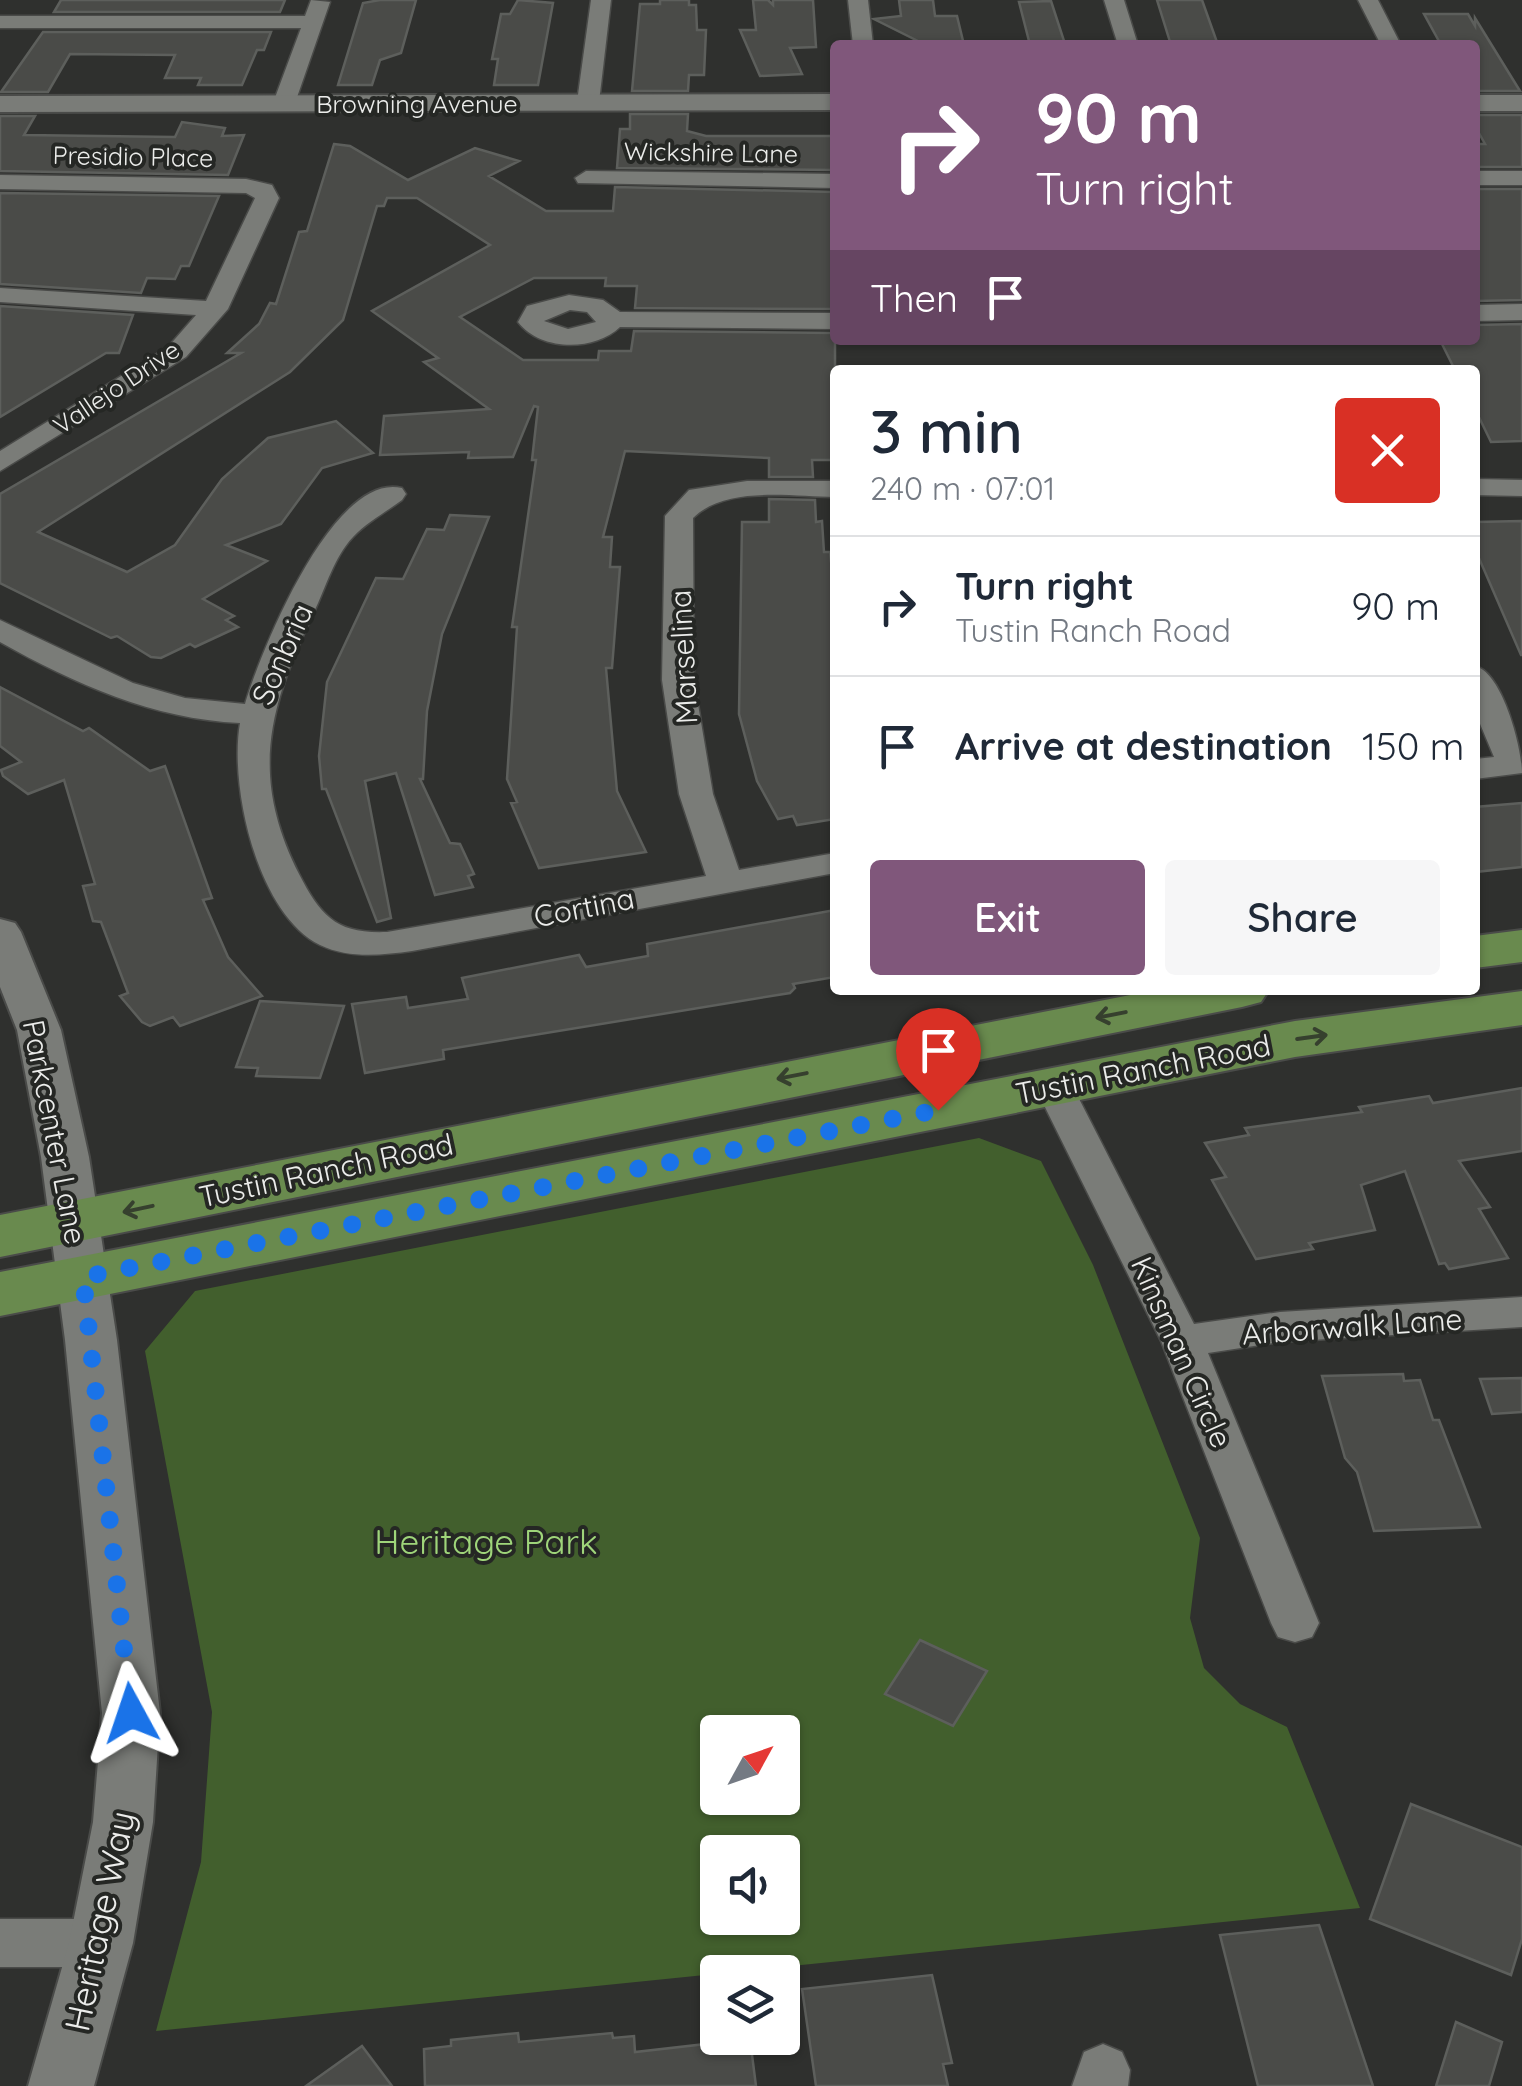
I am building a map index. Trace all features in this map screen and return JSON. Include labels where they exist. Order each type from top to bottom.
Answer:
[{"type":"main road","points":[[1480,951],[1522,946]]},
{"type":"main road","name":"Tustin Ranch Road","points":[[0,1294],[79,1249],[1220,995]]},
{"type":"main road","name":"Tustin Ranch Road","points":[[0,1236],[79,1249],[1054,1087],[1295,1039],[1522,1008]]},
{"type":"street","points":[[284,103],[321,0]]},
{"type":"street","points":[[588,102],[601,0]]},
{"type":"street","points":[[858,0],[862,40]]},
{"type":"street","points":[[1114,0],[1126,40]]},
{"type":"street","points":[[1368,0],[1388,40]]},
{"type":"street","points":[[0,22],[313,22]]},
{"type":"street","name":"Browning Avenue","points":[[0,104],[830,102]]},
{"type":"street","points":[[1480,103],[1522,103]]},
{"type":"street","name":"Wickshire Lane","points":[[586,178],[830,181]]},
{"type":"street","points":[[1480,178],[1522,178]]},
{"type":"street","name":"Presidio Place","points":[[0,182],[224,185],[264,190]]},
{"type":"street","name":"Vallejo Drive","points":[[0,463],[177,352],[215,309],[267,198],[264,190]]},
{"type":"street","points":[[0,295],[215,309]]},
{"type":"street","points":[[1480,313],[1522,312]]},
{"type":"street","points":[[610,319],[830,322]]},
{"type":"street","points":[[1480,488],[1522,488]]},
{"type":"street","name":"Marselina","points":[[725,880],[696,794],[678,680],[679,516],[700,496],[747,489],[830,489]]},
{"type":"street","name":"Sonbria","points":[[333,942],[309,922],[266,847],[249,779],[254,714],[264,682],[341,532],[392,494]]},
{"type":"street","points":[[0,629],[77,673],[129,694],[187,711],[254,714]]},
{"type":"street","points":[[1480,685],[1518,763],[1480,768]]},
{"type":"street","name":"Cortina","points":[[333,942],[368,946],[412,940],[830,864]]},
{"type":"street","name":"Parkcenter Lane","points":[[0,932],[39,1030],[79,1249]]},
{"type":"street","name":"Kinsman Circle","points":[[1054,1087],[1182,1341],[1295,1622]]},
{"type":"street","name":"Heritage Way","points":[[62,2086],[101,1943],[123,1822],[131,1713],[79,1249]]},
{"type":"street","name":"Arborwalk Lane","points":[[1182,1341],[1280,1327],[1522,1312]]},
{"type":"street","points":[[0,1943],[101,1943]]},
{"type":"green space","name":"Heritage Park","points":[[979,1138],[1041,1161],[1093,1265],[1200,1538],[1190,1618],[1204,1668],[1240,1704],[1287,1727],[1360,1908],[800,1965],[800,1955],[700,1955],[700,1975],[156,2031],[201,1862],[212,1712],[145,1351],[195,1291]]},
{"type":"building","points":[[61,0],[285,0],[280,12],[54,12]]},
{"type":"building","points":[[416,0],[401,53],[380,60],[372,85],[338,85],[363,3]]},
{"type":"building","points":[[518,0],[553,3],[538,85],[494,85],[498,59],[492,59],[501,14],[510,14]]},
{"type":"building","points":[[660,0],[689,0],[689,5],[696,5],[697,30],[706,30],[704,75],[689,75],[688,91],[632,91],[640,4],[660,4]]},
{"type":"building","points":[[753,0],[768,0],[773,5],[773,0],[813,0],[816,47],[790,48],[802,74],[760,76],[740,30],[756,30]]},
{"type":"building","points":[[899,0],[933,0],[935,16],[957,16],[963,40],[916,40],[874,19],[901,16]]},
{"type":"building","points":[[1157,0],[1202,0],[1216,40],[1169,40]]},
{"type":"building","points":[[1051,1],[1064,40],[1029,40],[1019,2]]},
{"type":"building","points":[[1424,14],[1468,14],[1475,26],[1475,18],[1520,91],[1480,91],[1480,40],[1438,40]]},
{"type":"building","points":[[43,32],[271,32],[264,50],[257,50],[242,85],[198,85],[201,78],[165,78],[175,55],[70,54],[48,92],[1,92]]},
{"type":"building","points":[[630,114],[688,114],[687,131],[706,136],[830,136],[830,170],[617,168],[620,129],[630,129]]},
{"type":"building","points":[[1480,115],[1522,115],[1522,167],[1480,167],[1480,144],[1485,144],[1480,135]]},
{"type":"building","points":[[0,116],[35,116],[24,135],[175,137],[182,122],[225,128],[222,136],[244,135],[228,175],[0,171]]},
{"type":"building","points":[[334,144],[350,146],[408,180],[475,148],[519,161],[489,176],[546,211],[613,211],[615,187],[830,192],[830,309],[635,308],[637,286],[605,286],[606,278],[534,278],[460,317],[523,360],[598,360],[599,351],[631,351],[634,331],[830,333],[830,345],[835,345],[835,365],[830,365],[830,460],[812,460],[813,477],[769,477],[769,458],[625,451],[603,537],[612,537],[610,567],[620,567],[612,668],[606,668],[617,791],[646,852],[539,868],[511,803],[517,802],[507,779],[517,627],[512,627],[536,460],[532,460],[538,407],[534,406],[513,457],[468,458],[469,452],[380,455],[384,416],[489,409],[424,362],[438,358],[372,311],[490,245],[417,198],[387,198],[384,206],[377,206],[343,320],[290,372],[38,532],[127,572],[175,545],[222,479],[268,438],[336,421],[373,453],[322,468],[281,524],[226,545],[267,561],[203,599],[234,616],[226,620],[238,627],[195,647],[190,644],[161,658],[151,657],[117,636],[111,638],[0,583],[0,494],[241,353],[227,353],[259,324],[270,303],[276,304],[299,232],[307,231]]},
{"type":"building","points":[[1480,189],[1522,189],[1522,300],[1480,301]]},
{"type":"building","points":[[0,193],[219,196],[189,266],[181,266],[175,279],[147,278],[141,293],[0,284]]},
{"type":"building","points":[[0,306],[133,315],[119,353],[106,353],[0,417]]},
{"type":"building","points":[[1522,324],[1522,441],[1491,442],[1480,419],[1480,365],[1452,365],[1442,345],[1480,345],[1480,325]]},
{"type":"building","points":[[769,499],[815,500],[816,522],[822,521],[824,552],[830,552],[830,820],[797,825],[793,816],[778,819],[757,781],[739,714],[742,522],[769,522]]},
{"type":"building","points":[[450,515],[489,517],[442,634],[427,711],[420,779],[450,843],[460,844],[474,874],[468,876],[473,887],[435,895],[396,773],[365,781],[391,918],[377,922],[326,789],[322,789],[319,756],[327,682],[376,578],[403,579],[427,529],[444,530]]},
{"type":"building","points":[[1522,521],[1522,655],[1480,561],[1480,522]]},
{"type":"building","points":[[0,687],[83,731],[89,728],[150,771],[165,766],[212,898],[203,900],[228,957],[262,996],[180,1026],[173,1017],[150,1026],[142,1022],[120,996],[128,993],[101,922],[93,921],[83,886],[95,884],[64,780],[28,794],[3,776],[1,770],[21,762],[0,746]]},
{"type":"building","points":[[1522,803],[1522,867],[1480,871],[1480,807]]},
{"type":"building","points":[[830,911],[830,978],[793,984],[795,988],[790,993],[443,1050],[444,1059],[365,1073],[352,1004],[406,997],[408,1008],[468,999],[462,978],[579,955],[586,967],[648,956],[647,944]]},
{"type":"building","points":[[260,1001],[344,1006],[320,1078],[256,1076],[258,1068],[236,1067]]},
{"type":"building","points":[[1522,1088],[1522,1151],[1459,1161],[1490,1207],[1479,1209],[1508,1258],[1449,1269],[1445,1263],[1439,1264],[1405,1171],[1361,1185],[1375,1230],[1309,1243],[1313,1249],[1256,1259],[1212,1180],[1226,1177],[1205,1143],[1249,1135],[1245,1128],[1362,1112],[1359,1107],[1429,1096],[1433,1103]]},
{"type":"building","points":[[1403,1374],[1404,1381],[1420,1380],[1433,1420],[1439,1420],[1480,1527],[1374,1531],[1357,1472],[1345,1458],[1322,1376]]},
{"type":"building","points":[[1522,1378],[1522,1412],[1492,1414],[1480,1379]]},
{"type":"building","points":[[920,1640],[987,1671],[953,1726],[885,1694]]},
{"type":"building","points":[[1411,1804],[1522,1847],[1522,1939],[1511,1975],[1370,1919]]},
{"type":"building","points":[[1319,1925],[1373,2086],[1258,2086],[1220,1935]]},
{"type":"building","points":[[932,1975],[952,2063],[943,2064],[948,2086],[816,2086],[802,1989]]},
{"type":"building","points":[[1456,2022],[1502,2042],[1489,2086],[1436,2086]]},
{"type":"building","points":[[518,2033],[519,2042],[612,2033],[613,2038],[634,2036],[635,2052],[700,2045],[700,2055],[752,2055],[756,2086],[425,2086],[424,2049],[451,2046],[451,2040]]},
{"type":"building","points":[[362,2046],[392,2086],[306,2086]]},
{"type":"route","points":[[131,1713],[83,1277],[938,1110]]}]
